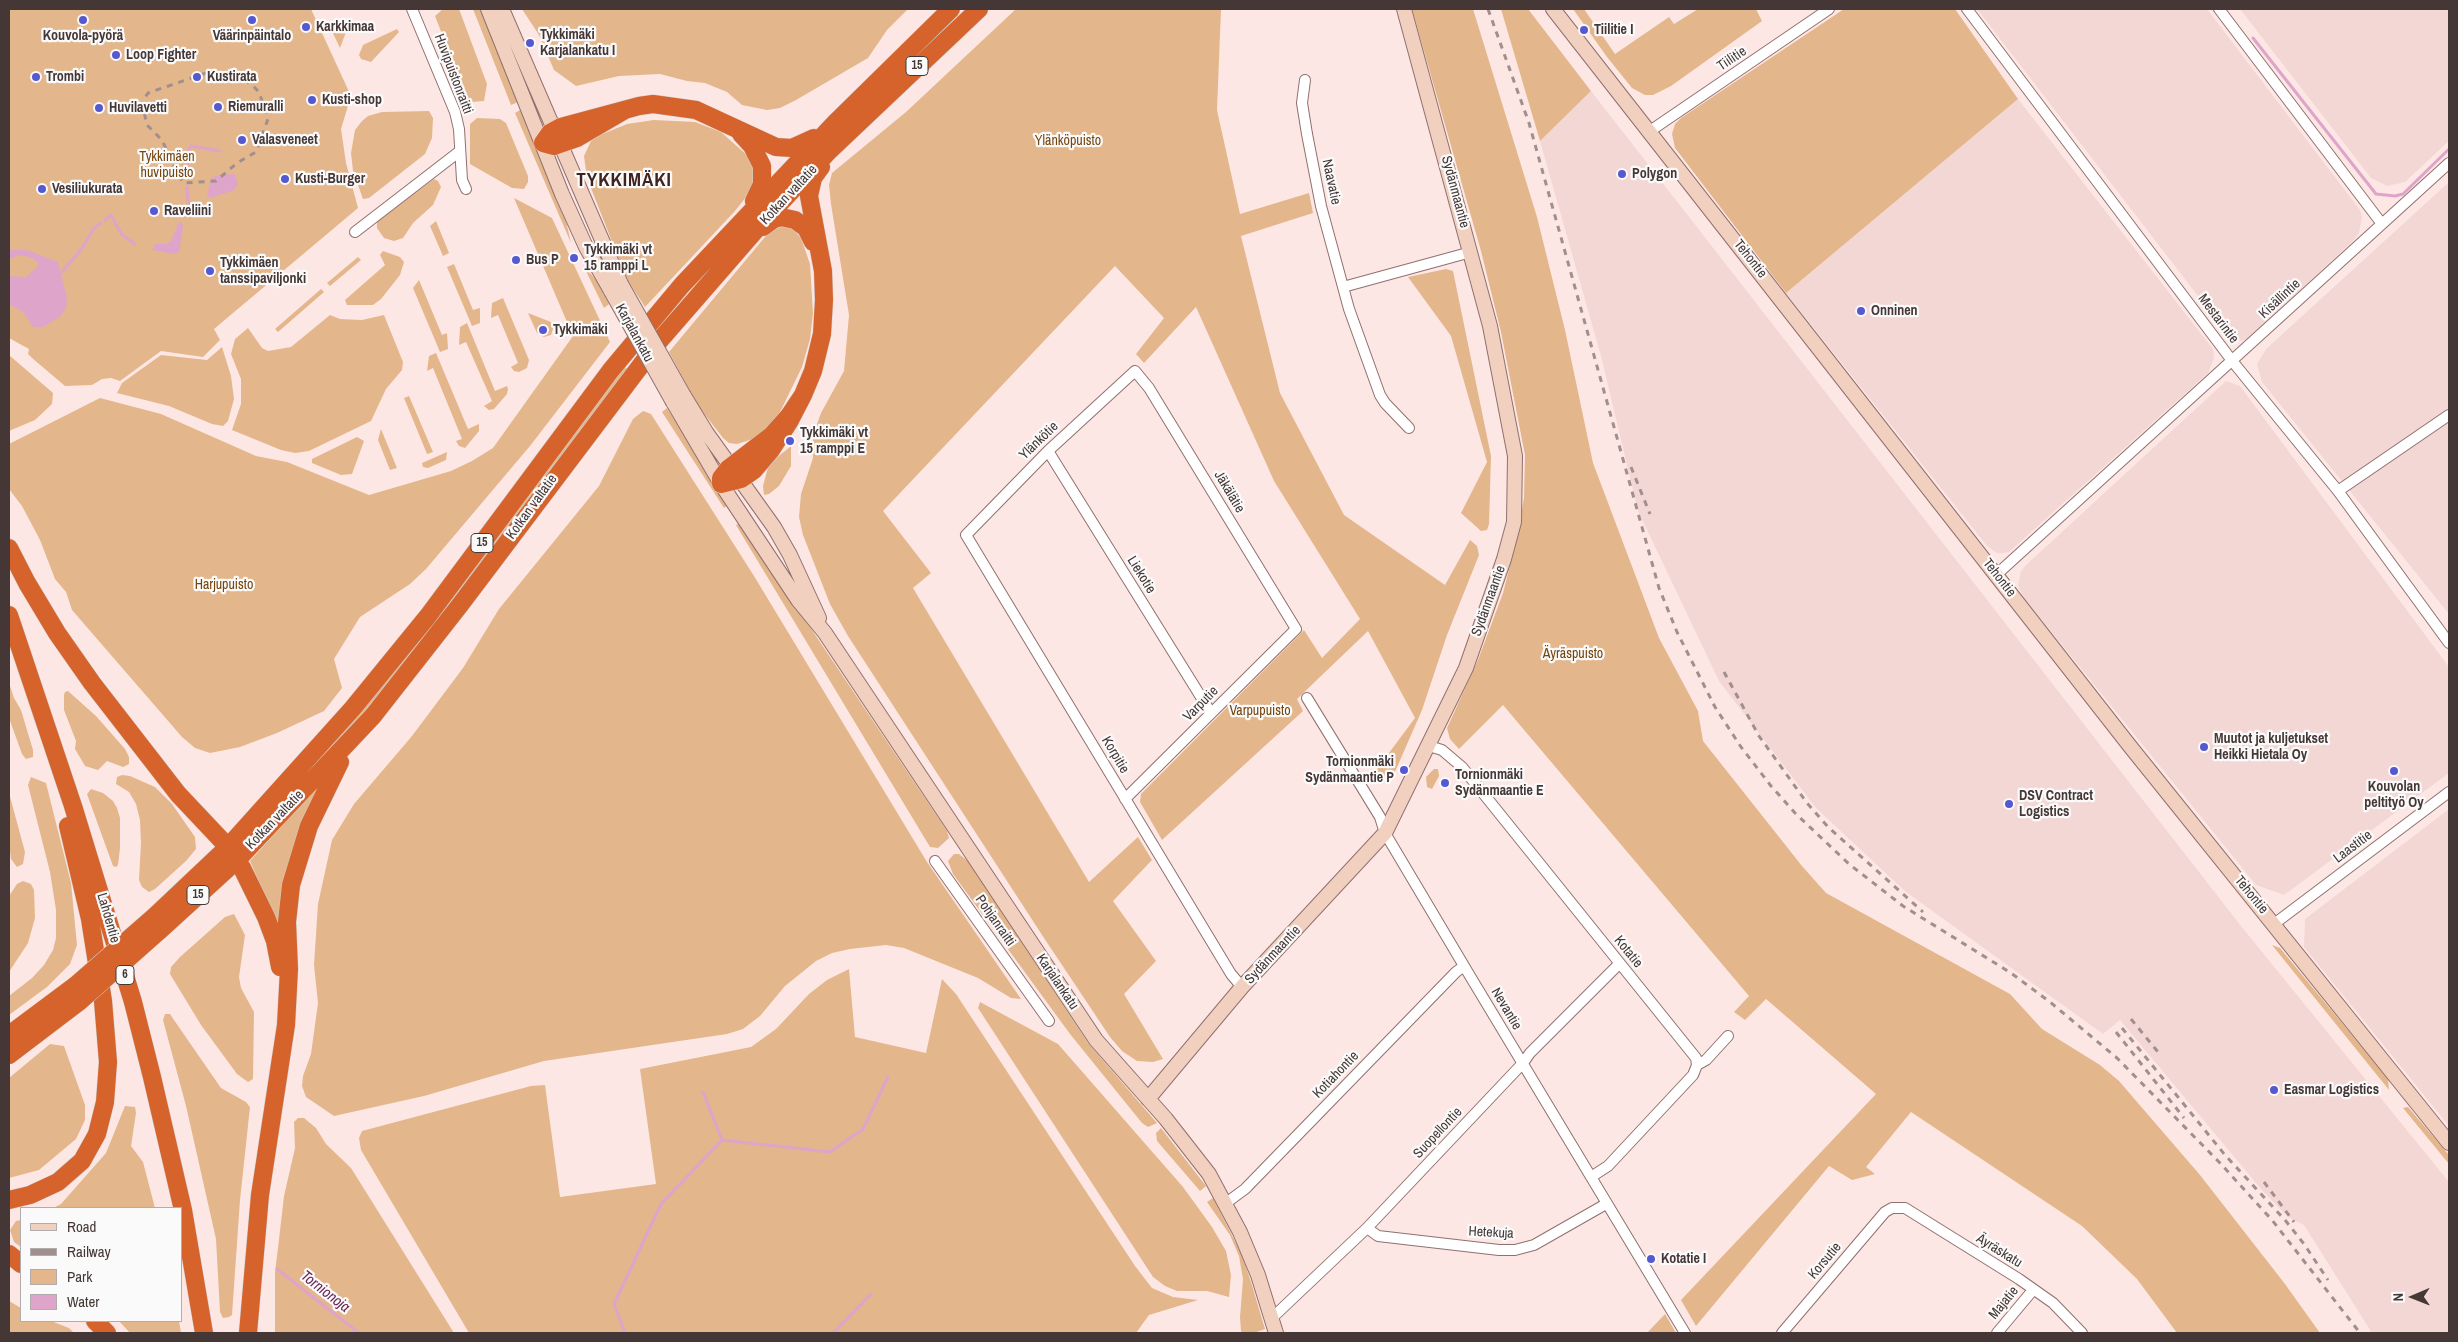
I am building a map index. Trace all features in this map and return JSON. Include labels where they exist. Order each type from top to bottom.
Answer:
[{"type":"highway","name":"Kotkan valtatie","points":[[232,853],[382,674],[428,616],[611,370],[729,233],[835,123],[951,9]]},
{"type":"highway","name":"Kotkan valtatie","points":[[9,1055],[157,924],[351,741],[420,656],[660,340],[801,180],[979,9]]},
{"type":"highway","points":[[553,139],[625,110],[653,104],[682,106],[711,115],[739,132],[776,147],[792,148],[809,142],[835,123]]},
{"type":"highway","points":[[721,484],[724,474],[737,473],[789,416],[803,395],[819,353],[823,323],[824,286],[809,207],[810,187],[818,170],[857,125]]},
{"type":"highway","points":[[729,233],[759,192],[763,174],[758,156],[739,132]]},
{"type":"highway","points":[[748,239],[774,219],[788,218],[795,220],[806,228],[819,254]]},
{"type":"highway","points":[[9,548],[37,600],[92,683],[178,794],[232,853],[250,881],[266,917],[286,985]]},
{"type":"highway","points":[[9,1200],[30,1195],[58,1182],[82,1161],[98,1134],[105,1102],[108,1062],[103,1001],[90,919],[56,778],[11,621]]},
{"type":"highway","name":"Lahdentie","points":[[11,621],[76,815],[132,1002],[183,1210],[204,1333]]},
{"type":"highway","points":[[248,1333],[260,1195],[286,1025],[286,985],[289,969],[287,922],[295,868],[317,807],[351,741]]},
{"type":"highway","name":"Kotkan valtatie","points":[[9,1035],[78,993]]},
{"type":"highway","points":[[9,1254],[20,1263]]},
{"type":"highway","points":[[96,1322],[107,1333]]},
{"type":"street","name":"Huvipuistonraitti","points":[[412,9],[455,112],[462,180],[466,188]]},
{"type":"street","name":"Karjalankatu","points":[[488,9],[553,139]]},
{"type":"street","name":"Karjalankatu","points":[[502,9],[553,139],[586,247],[616,287],[678,399],[721,484],[798,600],[825,633],[1087,1026],[1188,1145],[1226,1203],[1258,1275],[1276,1333]]},
{"type":"street","name":"Sydänmaantie","points":[[1148,1099],[1242,987],[1385,833],[1466,668],[1504,559],[1514,522],[1515,456],[1490,326],[1404,9]]},
{"type":"street","name":"Tehontie","points":[[1553,9],[2129,745],[2274,924],[2339,1009],[2449,1143]]},
{"type":"street","name":"Tiilitie","points":[[1650,131],[1829,9]]},
{"type":"street","name":"Mestarintie","points":[[1967,9],[2233,362],[2338,491],[2449,643]]},
{"type":"street","points":[[2219,9],[2382,224]]},
{"type":"street","name":"Naavatie","points":[[1305,80],[1302,104],[1306,134],[1321,206],[1343,287],[1366,363],[1380,395],[1384,403],[1409,428]]},
{"type":"street","points":[[355,232],[460,151]]},
{"type":"street","name":"Kisällintie","points":[[1996,575],[2233,362],[2449,163]]},
{"type":"street","points":[[1343,287],[1471,252]]},
{"type":"street","name":"Ylänkötie","points":[[966,535],[1048,451],[1135,371]]},
{"type":"street","name":"Jäkälätie","points":[[1135,371],[1149,388],[1296,629]]},
{"type":"street","name":"Karjalankatu","points":[[678,399],[737,473],[790,555],[825,633]]},
{"type":"street","points":[[2338,491],[2449,414]]},
{"type":"street","name":"Liekotie","points":[[1048,451],[1211,713]]},
{"type":"street","name":"Korpitie","points":[[966,535],[1231,974],[1242,987]]},
{"type":"street","name":"Varputie","points":[[1125,799],[1296,629]]},
{"type":"street","name":"Nevantie","points":[[1307,698],[1380,817],[1385,833],[1464,966],[1685,1333]]},
{"type":"street","name":"Kotatie","points":[[1429,746],[1442,750],[1462,767],[1619,964],[1692,1052],[1697,1065]]},
{"type":"street","name":"Laastitie","points":[[2274,924],[2449,792]]},
{"type":"street","name":"Pohjanraitti","points":[[935,861],[1049,1022]]},
{"type":"street","name":"Suopellontie","points":[[1272,1318],[1367,1228],[1523,1063],[1530,1053],[1619,964]]},
{"type":"street","name":"Kotiahontie","points":[[1226,1203],[1245,1188],[1464,966]]},
{"type":"street","points":[[1592,1177],[1608,1166],[1693,1075],[1697,1065],[1706,1060],[1728,1036]]},
{"type":"street","name":"Hetekuja","points":[[1367,1228],[1378,1236],[1499,1250],[1515,1250],[1534,1244],[1606,1204]]},
{"type":"street","name":"Äyräskatu","points":[[1892,1208],[1905,1208],[2053,1303],[2082,1333]]},
{"type":"street","name":"Korsutie","points":[[1782,1333],[1885,1212],[1892,1208]]},
{"type":"street","name":"Majatie","points":[[1997,1333],[2033,1290]]},
{"type":"shaded area","points":[[1977,9],[2207,9],[2360,210],[2362,217],[2359,233],[2353,241],[2248,338],[2242,341],[2228,335]]},
{"type":"shaded area","points":[[2240,9],[2449,9],[2449,141],[2405,182],[2387,186],[2371,178]]},
{"type":"shaded area","points":[[1591,91],[2241,926],[2449,1182],[2449,1333],[2372,1333],[2304,1225],[2288,1217],[2261,1189],[2120,1020],[2103,1034],[1906,892],[1816,808],[1719,681],[1638,511],[1601,356],[1540,141]]},
{"type":"shaded area","points":[[2018,99],[2213,349],[2214,358],[2208,373],[2009,552],[1997,553],[1987,546],[1786,293]]},
{"type":"shaded area","points":[[2449,182],[2449,614],[2262,382],[2257,364],[2266,349]]},
{"type":"shaded area","points":[[2226,381],[2240,386],[2449,667],[2449,773],[2284,895],[2256,885],[2024,598],[2018,586],[2021,571],[2026,565]]},
{"type":"shaded area","points":[[2449,809],[2449,1126],[2304,947],[2305,919]]},
{"type":"green space","name":"Tykkimäen huvipuisto","points":[[9,9],[311,9],[351,96],[341,129],[346,163],[358,208],[214,329],[220,340],[203,357],[161,351],[120,381],[111,378],[102,379],[92,385],[65,386],[28,354],[29,349],[9,338]]},
{"type":"green space","points":[[443,9],[459,9],[487,84],[484,101],[471,102],[467,98],[435,16]]},
{"type":"green space","points":[[473,9],[481,9],[518,102],[511,105]]},
{"type":"green space","points":[[522,9],[908,9],[887,30],[868,58],[796,100],[780,108],[767,110],[742,105],[727,92],[705,83],[687,81],[660,74],[619,76],[576,86],[554,70],[539,35]]},
{"type":"green space","name":"Ylänköpuisto","points":[[1016,9],[1221,9],[1217,110],[1240,214],[1309,193],[1313,213],[1241,236],[1280,393],[1344,515],[1445,585],[1470,540],[1477,546],[1479,555],[1447,635],[1422,710],[1394,774],[1378,781],[1368,781],[1415,718],[1368,631],[1297,699],[1303,711],[1162,840],[1140,802],[1141,794],[1304,630],[1322,658],[1360,619],[1274,481],[1196,307],[1144,363],[1136,354],[1164,318],[1115,266],[883,511],[931,573],[913,588],[1089,882],[1138,837],[1152,860],[1113,901],[1156,961],[1124,994],[1163,1059],[1153,1062],[1137,1061],[1122,1051],[1110,1037],[1044,938],[848,636],[830,604],[803,535],[799,517],[801,494],[813,458],[813,435],[821,413],[844,371],[849,315],[831,204],[829,185],[832,173],[906,112]]},
{"type":"green space","name":"Äyräspuisto","points":[[1412,9],[1473,9],[1537,217],[1565,330],[1593,463],[1659,638],[1698,711],[1703,741],[1802,866],[1826,893],[2010,994],[2042,1029],[2100,1065],[2119,1081],[2200,1175],[2285,1284],[2320,1333],[2177,1333],[2137,1279],[2082,1226],[1911,1112],[1866,1167],[1875,1174],[1852,1180],[1829,1166],[1696,1326],[1681,1300],[1876,1094],[1766,999],[1745,1020],[1734,1012],[1749,996],[1503,705],[1459,749],[1450,739],[1447,728],[1478,660],[1503,593],[1517,538],[1524,498],[1525,455],[1501,332],[1481,251]]},
{"type":"green space","points":[[1501,9],[1528,9],[1591,91],[1540,141]]},
{"type":"green space","points":[[1573,9],[1584,9],[1615,54],[1669,17],[1674,24],[1698,9],[1756,9],[1762,21],[1671,86],[1653,95],[1645,95],[1632,88]]},
{"type":"green space","points":[[1844,9],[1955,9],[2018,99],[1786,293],[1675,148],[1672,134],[1675,124],[1681,118]]},
{"type":"green space","points":[[331,25],[346,32],[340,48],[330,27]]},
{"type":"green space","points":[[397,29],[399,32],[371,62],[361,59],[359,55],[363,45]]},
{"type":"green space","points":[[520,110],[564,212],[571,243],[515,113]]},
{"type":"green space","points":[[429,111],[433,118],[432,138],[425,154],[369,198],[363,199],[353,171],[351,153],[355,130],[368,116],[382,112]]},
{"type":"green space","points":[[477,118],[500,119],[506,123],[528,176],[528,182],[524,189],[512,188],[470,164],[470,124]]},
{"type":"green space","points":[[654,120],[695,122],[721,132],[749,157],[754,169],[754,183],[750,192],[735,211],[645,307],[630,284],[620,262],[587,178],[584,156],[591,141],[600,135],[627,124]]},
{"type":"green space","points":[[434,179],[438,181],[441,187],[433,205],[413,223],[403,238],[394,241],[384,238],[377,228],[377,221]]},
{"type":"green space","name":"Harjupuisto","points":[[514,198],[552,218],[610,342],[530,446],[426,569],[410,584],[360,617],[334,659],[342,688],[324,711],[277,733],[240,747],[210,753],[195,748],[182,737],[72,610],[66,592],[55,579],[40,540],[22,506],[9,489],[9,444],[100,398],[161,414],[256,456],[287,462],[369,495],[451,471],[472,461],[493,448],[573,336]]},
{"type":"green space","points":[[436,221],[449,253],[443,256],[430,226]]},
{"type":"green space","points":[[784,226],[792,228],[801,238],[810,264],[813,313],[810,339],[802,367],[780,412],[766,429],[753,439],[737,444],[729,443],[699,407],[669,352],[770,231]]},
{"type":"green space","points":[[383,251],[400,257],[404,262],[400,275],[381,299],[373,305],[347,305],[345,300],[385,265],[380,255]]},
{"type":"green space","points":[[358,257],[361,260],[330,286],[327,283]]},
{"type":"green space","points":[[454,264],[473,310],[480,308],[480,323],[472,326],[447,267]]},
{"type":"green space","points":[[583,265],[597,281],[609,304],[604,308]]},
{"type":"green space","points":[[1446,269],[1453,271],[1491,456],[1489,524],[1487,530],[1481,531],[1461,513],[1487,462],[1451,336],[1408,277]]},
{"type":"green space","points":[[419,280],[442,335],[447,333],[448,349],[440,352],[413,288]]},
{"type":"green space","points":[[321,289],[324,292],[278,332],[275,329]]},
{"type":"green space","points":[[503,298],[529,360],[527,368],[519,372],[514,371],[511,367],[518,363],[498,315],[491,318],[492,303]]},
{"type":"green space","points":[[528,313],[551,322],[553,329],[551,335],[544,337],[537,333]]},
{"type":"green space","points":[[330,315],[340,319],[362,320],[384,315],[403,362],[402,370],[386,389],[371,421],[309,451],[295,453],[281,450],[232,430],[241,404],[241,379],[231,354],[235,339],[248,328],[262,348],[268,351],[291,347]]},
{"type":"green space","points":[[467,323],[495,391],[507,386],[508,389],[507,394],[494,409],[489,410],[484,406],[492,401],[466,342],[459,345],[460,327]]},
{"type":"green space","points":[[222,347],[231,376],[234,399],[228,421],[223,426],[212,424],[169,406],[117,393],[122,383],[161,355],[207,360]]},
{"type":"green space","points":[[436,353],[468,429],[479,424],[479,431],[465,448],[459,446],[456,441],[462,439],[433,368],[427,371],[429,356]]},
{"type":"green space","points":[[9,355],[53,393],[52,404],[35,420],[9,431]]},
{"type":"green space","points":[[623,366],[629,370],[437,625],[314,774],[276,804]]},
{"type":"green space","points":[[409,396],[433,452],[427,454],[404,398]]},
{"type":"green space","points":[[667,408],[728,505],[724,508],[662,412]]},
{"type":"green space","points":[[643,411],[651,414],[754,576],[927,862],[1021,999],[1011,998],[978,978],[904,948],[886,945],[850,949],[832,953],[816,961],[785,986],[760,1016],[743,1029],[727,1034],[544,1061],[424,1096],[334,1116],[306,1097],[302,1086],[303,1076],[311,1054],[318,1003],[314,965],[318,904],[332,840],[354,804],[412,736],[463,668],[499,609],[599,486],[633,419]]},
{"type":"green space","points":[[381,429],[397,468],[390,470],[378,440]]},
{"type":"green space","points":[[357,437],[364,441],[352,474],[341,475],[312,463],[312,459]]},
{"type":"green space","points":[[791,446],[791,466],[779,486],[769,494],[764,495],[763,486],[769,464]]},
{"type":"green space","points":[[447,452],[446,460],[428,468],[423,467],[422,463]]},
{"type":"green space","points":[[740,523],[947,831],[949,838],[938,848],[930,847],[736,525]]},
{"type":"green space","points":[[9,683],[14,698],[21,710],[33,750],[33,757],[26,759],[22,754],[9,718]]},
{"type":"green space","points":[[68,691],[96,716],[125,749],[129,757],[129,764],[123,767],[107,761],[98,770],[85,766],[75,749],[76,741],[64,710],[64,695]]},
{"type":"green space","points":[[1434,769],[1438,769],[1439,776],[1432,789],[1427,787],[1426,777]]},
{"type":"green space","points":[[122,775],[130,776],[155,787],[172,804],[195,837],[196,849],[186,861],[155,889],[149,892],[142,887],[139,880],[141,843],[140,820],[136,804],[129,792],[116,784],[117,777]]},
{"type":"green space","points":[[31,777],[46,783],[71,883],[77,945],[70,964],[47,987],[9,1015],[9,996],[32,978],[44,965],[53,950],[56,938],[56,910],[50,872],[28,785]]},
{"type":"green space","points":[[316,788],[318,790],[282,926],[278,926],[250,861]]},
{"type":"green space","points":[[91,789],[103,793],[113,801],[117,808],[120,818],[120,848],[118,865],[116,867],[113,866],[87,794]]},
{"type":"green space","points":[[9,793],[25,852],[23,864],[17,867],[11,859],[9,843]]},
{"type":"green space","points":[[954,854],[959,854],[968,861],[1088,1043],[1157,1123],[1148,1127],[1142,1123],[1070,1034],[953,874],[948,861]]},
{"type":"green space","points":[[23,881],[31,884],[34,890],[35,918],[28,943],[9,972],[9,896],[17,884]]},
{"type":"green space","points":[[234,914],[245,935],[239,977],[241,988],[254,1012],[253,1079],[248,1082],[237,1074],[201,1025],[170,974],[171,967],[180,957],[225,917]]},
{"type":"green space","points":[[2272,945],[2280,948],[2388,1079],[2389,1090]]},
{"type":"green space","points":[[849,969],[855,1037],[926,1053],[942,979],[956,994],[1135,1266],[1152,1288],[1173,1297],[1198,1300],[1149,1315],[1136,1333],[469,1333],[361,1150],[359,1138],[362,1131],[531,1086],[545,1085],[560,1197],[656,1184],[640,1069],[751,1047],[776,1029],[809,994],[827,980]]},
{"type":"green space","points":[[980,1002],[1058,1044],[1183,1187],[1212,1227],[1226,1251],[1231,1275],[1229,1297],[1207,1291],[1177,1291],[1165,1286],[1153,1277],[978,1008]]},
{"type":"green space","points":[[165,1014],[170,1014],[221,1088],[246,1102],[250,1107],[240,1200],[232,1315],[229,1317],[223,1318],[220,1312],[216,1239],[186,1106],[163,1020]]},
{"type":"green space","points":[[50,1044],[64,1046],[85,1105],[85,1120],[76,1139],[39,1170],[9,1178],[9,1078]]},
{"type":"green space","points":[[125,1106],[135,1107],[136,1113],[131,1146],[143,1162],[155,1207],[55,1207],[61,1204],[106,1153]]},
{"type":"green space","points":[[2408,1107],[2449,1155],[2449,1164],[2403,1108]]},
{"type":"green space","points":[[298,1118],[304,1118],[316,1128],[326,1144],[351,1168],[454,1333],[275,1333],[275,1272],[284,1196],[295,1148],[294,1122]]},
{"type":"green space","points":[[1161,1128],[1206,1186],[1200,1191],[1157,1141],[1156,1133]]},
{"type":"green space","points":[[1213,1198],[1242,1255],[1251,1282],[1265,1329],[1254,1333],[1243,1333],[1241,1331],[1240,1317],[1243,1279],[1239,1256],[1230,1235],[1207,1202]]},
{"type":"green space","points":[[20,1220],[20,1246],[14,1242],[10,1230],[16,1221]]},
{"type":"green space","points":[[9,1301],[20,1307],[20,1322],[54,1322],[69,1328],[74,1333],[9,1333]]},
{"type":"green space","points":[[1665,1314],[1676,1333],[1647,1333]]},
{"type":"green space","points":[[120,1322],[179,1322],[181,1333],[130,1333]]},
{"type":"water","points":[[235,174],[238,184],[234,190],[211,198],[207,196],[211,178],[219,175]]},
{"type":"water","points":[[179,222],[182,222],[183,227],[179,252],[174,254],[152,250],[155,244],[166,244],[171,241]]},
{"type":"water","points":[[9,250],[27,250],[58,262],[67,298],[66,308],[61,316],[43,327],[33,327],[23,312],[9,304],[9,276],[26,277],[39,265],[37,261],[20,255],[9,259]]},
{"type":"waterway","points":[[2253,38],[2376,194],[2395,196],[2403,194],[2449,149]]},
{"type":"waterway","points":[[186,176],[191,146],[220,151]]},
{"type":"waterway","points":[[187,187],[191,214]]},
{"type":"waterway","points":[[105,220],[111,215],[122,235],[135,244]]},
{"type":"waterway","points":[[62,272],[83,247],[94,228],[101,223]]},
{"type":"waterway","points":[[625,1333],[614,1304],[661,1204],[722,1140],[830,1152],[863,1129],[888,1077]]},
{"type":"waterway","points":[[703,1092],[722,1140]]},
{"type":"waterway","name":"Tornionoja","points":[[277,1269],[359,1333]]},
{"type":"waterway","points":[[833,1333],[871,1294]]},
{"type":"railway","points":[[1488,9],[1529,123],[1659,588],[1677,632],[1715,707],[1741,747],[1795,813],[1849,864],[1903,906],[2011,973],[2050,1002],[2117,1058],[2220,1163],[2272,1220],[2360,1333]]},
{"type":"railway","points":[[209,72],[245,80],[253,86],[259,92],[268,119],[256,152],[237,163],[216,181],[184,183],[178,175],[162,140],[147,125],[143,107],[144,99],[148,93],[209,72]]},
{"type":"railway","points":[[1631,467],[1650,514]]},
{"type":"railway","points":[[1724,672],[1759,736],[1807,803],[1828,827],[1923,912]]},
{"type":"railway","points":[[2131,1019],[2158,1052]]},
{"type":"railway","points":[[2122,1028],[2225,1155],[2285,1220],[2328,1280]]},
{"type":"railway","points":[[2116,1032],[2184,1118]]},
{"type":"railway","points":[[2264,1182],[2294,1222]]},
{"type":"place","name":"Kouvola-pyörä","points":[[83,20]]},
{"type":"place","name":"Väärinpäintalo","points":[[252,20]]},
{"type":"place","name":"Karkkimaa","points":[[306,27]]},
{"type":"place","name":"Tiilitie I","points":[[1584,30]]},
{"type":"place","name":"Tykkimäki Karjalankatu I","points":[[530,43]]},
{"type":"place","name":"Loop Fighter","points":[[116,55]]},
{"type":"place","name":"Trombi","points":[[36,77]]},
{"type":"place","name":"Kustirata","points":[[197,77]]},
{"type":"place","name":"Kusti-shop","points":[[312,100]]},
{"type":"place","name":"Riemuralli","points":[[218,107]]},
{"type":"place","name":"Huvilavetti","points":[[99,108]]},
{"type":"place","name":"Valasveneet","points":[[242,140]]},
{"type":"place","name":"Polygon","points":[[1622,174]]},
{"type":"place","name":"Kusti-Burger","points":[[285,179]]},
{"type":"place","name":"Vesiliukurata","points":[[42,189]]},
{"type":"place","name":"Raveliini","points":[[154,211]]},
{"type":"place","name":"Tykkimäki vt 15 ramppi L","points":[[574,258]]},
{"type":"place","name":"Bus P","points":[[516,260]]},
{"type":"place","name":"Tykkimäen tanssipaviljonki","points":[[210,271]]},
{"type":"place","name":"Onninen","points":[[1861,311]]},
{"type":"place","name":"Tykkimäki","points":[[543,330]]},
{"type":"place","name":"Tykkimäki vt 15 ramppi E","points":[[790,441]]},
{"type":"place","name":"Muutot ja kuljetukset Heikki Hietala Oy","points":[[2204,747]]},
{"type":"place","name":"Tornionmäki Sydänmaantie P","points":[[1404,770]]},
{"type":"place","name":"Kouvolan peltityö Oy","points":[[2394,771]]},
{"type":"place","name":"Tornionmäki Sydänmaantie E","points":[[1445,783]]},
{"type":"place","name":"DSV Contract Logistics","points":[[2009,804]]},
{"type":"place","name":"Easmar Logistics","points":[[2274,1090]]},
{"type":"place","name":"Kotatie I","points":[[1651,1259]]},
{"type":"district","name":"TYKKIMÄKI","points":[[624,181]]},
{"type":"park label","name":"Varpupuisto","points":[[1260,711]]}]
